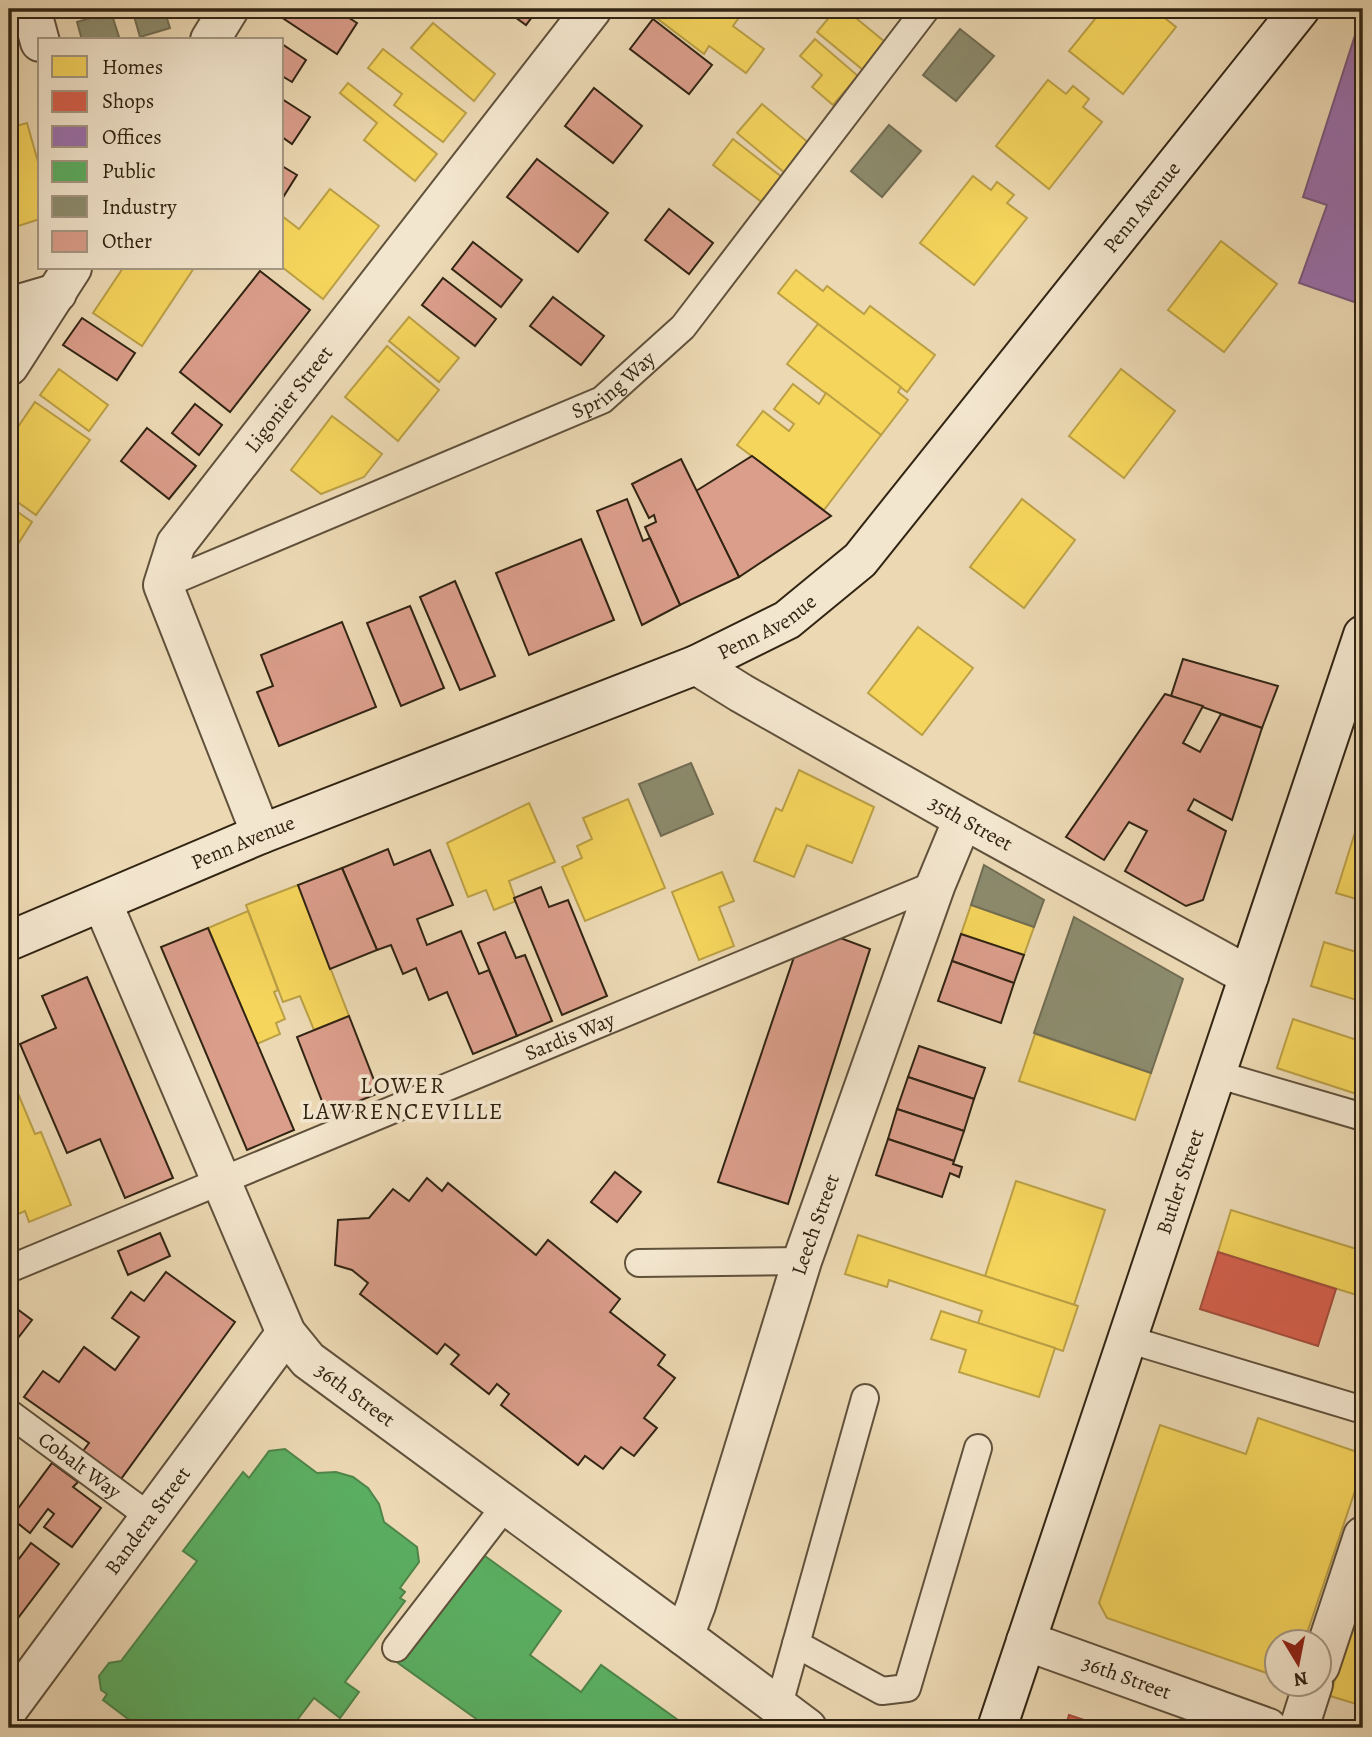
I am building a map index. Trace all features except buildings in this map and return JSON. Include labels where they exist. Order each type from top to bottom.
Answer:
[{"type":"street","points":[[9,14],[29,9],[39,38]]},
{"type":"street","points":[[210,38],[229,9]]},
{"type":"street","name":"Ligonier Street","points":[[163,584],[176,544],[592,9]]},
{"type":"street","name":"Penn Avenue","points":[[9,941],[261,834],[696,665],[787,620],[860,560],[1300,9]]},
{"type":"street","points":[[9,307],[65,280]]},
{"type":"street","points":[[9,366],[65,280]]},
{"type":"street","points":[[163,584],[261,834]]},
{"type":"street","name":"Butler Street","points":[[997,1728],[1363,635]]},
{"type":"street","name":"35th Street","points":[[696,665],[741,694],[1249,976]]},
{"type":"street","name":"Leech Street","points":[[684,1636],[802,1261],[936,884],[963,818]]},
{"type":"street","name":"36th Street","points":[[102,902],[286,1332],[308,1360],[793,1718]]},
{"type":"street","name":"Bandera Street","points":[[9,1708],[286,1332]]},
{"type":"street","points":[[1333,1628],[1363,1536]]},
{"type":"street","name":"36th Street","points":[[1026,1641],[1268,1728]]},
{"type":"street","points":[[1299,1728],[1309,1698]]},
{"type":"street","points":[[9,1718],[23,1728]]},
{"type":"lane","name":"Spring Way","points":[[163,584],[602,400],[683,327],[926,9]]},
{"type":"lane","name":"Sardis Way","points":[[9,1269],[936,884]]},
{"type":"lane","points":[[1216,1074],[1363,1117]]},
{"type":"lane","points":[[639,1263],[802,1261]]},
{"type":"lane","points":[[1127,1339],[1363,1410]]},
{"type":"lane","points":[[793,1718],[796,1644],[864,1398]]},
{"type":"lane","name":"Cobalt Way","points":[[9,1413],[150,1517]]},
{"type":"lane","points":[[796,1644],[882,1691],[907,1688],[978,1448]]},
{"type":"lane","points":[[396,1648],[506,1505]]},
{"type":"district","name":"LOWER LAWRENCEVILLE","points":[[403,1098]]}]
